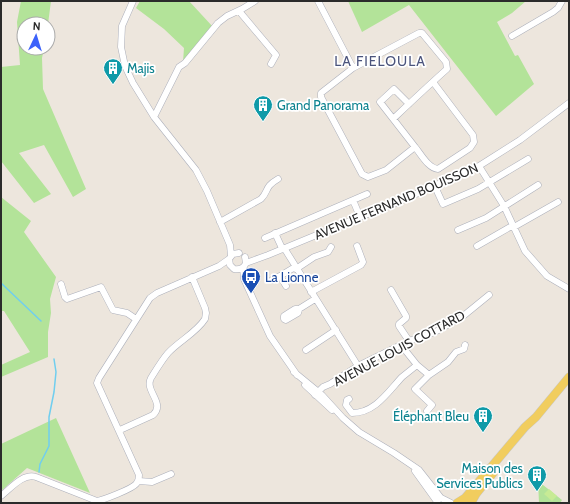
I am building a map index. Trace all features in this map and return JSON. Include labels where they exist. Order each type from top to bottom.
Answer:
[{"type":"main road","points":[[471,503],[525,427],[535,418],[569,377]]},
{"type":"main road","points":[[455,503],[465,498],[511,447]]},
{"type":"street","points":[[133,1],[122,26],[121,47],[123,58],[133,83],[154,117],[196,170],[207,191],[230,245],[240,263]]},
{"type":"street","points":[[154,117],[179,68],[185,63],[218,23],[227,16],[239,11],[255,1]]},
{"type":"street","points":[[318,1],[353,68]]},
{"type":"street","points":[[512,36],[553,12],[558,8],[562,1]]},
{"type":"street","points":[[239,11],[276,55],[271,64]]},
{"type":"street","points":[[394,118],[447,69],[448,66],[422,33],[419,33],[353,68],[321,93],[321,97],[362,174],[368,177],[383,172],[415,147]]},
{"type":"street","points":[[409,104],[394,89],[380,102],[430,166],[438,169],[470,148],[474,142],[473,135],[433,82]]},
{"type":"street","name":"AVENUE FERNAND BOUISSON","points":[[219,266],[240,263],[268,256],[284,248],[389,206],[479,166],[520,140],[569,103]]},
{"type":"street","points":[[437,191],[443,204],[478,189],[528,159]]},
{"type":"street","points":[[479,166],[504,206],[524,251],[547,276],[569,288]]},
{"type":"street","points":[[220,222],[261,199],[264,196],[268,186],[278,179]]},
{"type":"street","points":[[458,230],[486,218],[538,185]]},
{"type":"street","points":[[265,238],[367,194]]},
{"type":"street","points":[[353,200],[360,217]]},
{"type":"street","points":[[476,246],[510,227],[514,227],[558,202]]},
{"type":"street","points":[[276,233],[296,268],[358,366]]},
{"type":"street","points":[[230,245],[229,262],[240,263]]},
{"type":"street","points":[[311,292],[361,265],[363,262],[358,246]]},
{"type":"street","points":[[272,280],[314,257],[328,252],[331,247]]},
{"type":"street","points":[[1,496],[24,477],[30,476],[36,477],[92,500],[100,501],[110,500],[139,481],[139,475],[120,430],[97,383],[99,378],[152,295],[219,266],[236,253],[244,278],[270,336],[294,372],[359,432],[419,470],[441,498],[451,503]]},
{"type":"street","points":[[280,276],[286,286]]},
{"type":"street","points":[[120,430],[156,413],[158,405],[150,384],[151,379],[168,354],[205,319],[205,308],[192,277]]},
{"type":"street","points":[[61,284],[65,298],[67,299],[101,287],[113,310],[127,313],[136,319]]},
{"type":"street","points":[[391,290],[406,316],[399,326],[409,341]]},
{"type":"street","name":"AVENUE LOUIS COTTARD","points":[[318,395],[329,385],[358,366],[409,341],[435,332],[462,317],[489,295]]},
{"type":"street","points":[[299,309],[315,298]]},
{"type":"street","points":[[306,350],[336,330]]},
{"type":"street","points":[[401,345],[417,364],[429,375]]},
{"type":"street","points":[[427,411],[432,405],[415,389],[429,375],[448,362],[456,352],[464,349],[466,345]]},
{"type":"street","points":[[349,399],[347,400],[346,405],[352,413],[372,408],[378,404],[417,364]]},
{"type":"street","points":[[409,464],[438,503]]},
{"type":"street","points":[[139,481],[152,482],[170,474]]},
{"type":"green space","points":[[21,1],[51,1],[49,16],[18,16]]},
{"type":"green space","points":[[140,1],[189,1],[213,27],[183,62],[184,48],[164,29],[136,8]]},
{"type":"green space","points":[[348,1],[526,1],[512,13],[497,22],[515,56],[518,55],[534,84],[496,116],[409,5],[362,32]]},
{"type":"green space","points":[[19,56],[42,56],[43,89],[86,189],[73,197],[44,145],[19,153],[51,194],[34,203],[1,161],[1,67],[20,65]]},
{"type":"green space","points":[[1,197],[31,221],[24,232],[56,277],[50,299],[51,313],[48,332],[48,357],[1,377],[1,365],[30,352],[4,311],[1,311]]},
{"type":"green space","points":[[56,418],[90,493],[27,468],[1,491],[1,444]]},
{"type":"green space","points":[[538,481],[562,500],[560,503],[539,503]]},
{"type":"green space","points":[[549,489],[557,496],[552,501],[544,494]]},
{"type":"waterway","points":[[1,283],[41,321]]},
{"type":"waterway","points":[[39,472],[40,464],[49,446],[49,417],[56,372],[54,359]]},
{"type":"place","name":"Majis","points":[[113,85]]},
{"type":"place","name":"Grand Panorama","points":[[263,122]]},
{"type":"place","name":"La Lionne","points":[[251,294]]},
{"type":"place","name":"Éléphant Bleu","points":[[483,433]]},
{"type":"place","name":"Maison des Services Publics","points":[[537,492]]},
{"type":"district","name":"LA FIELOULA","points":[[380,61]]}]
